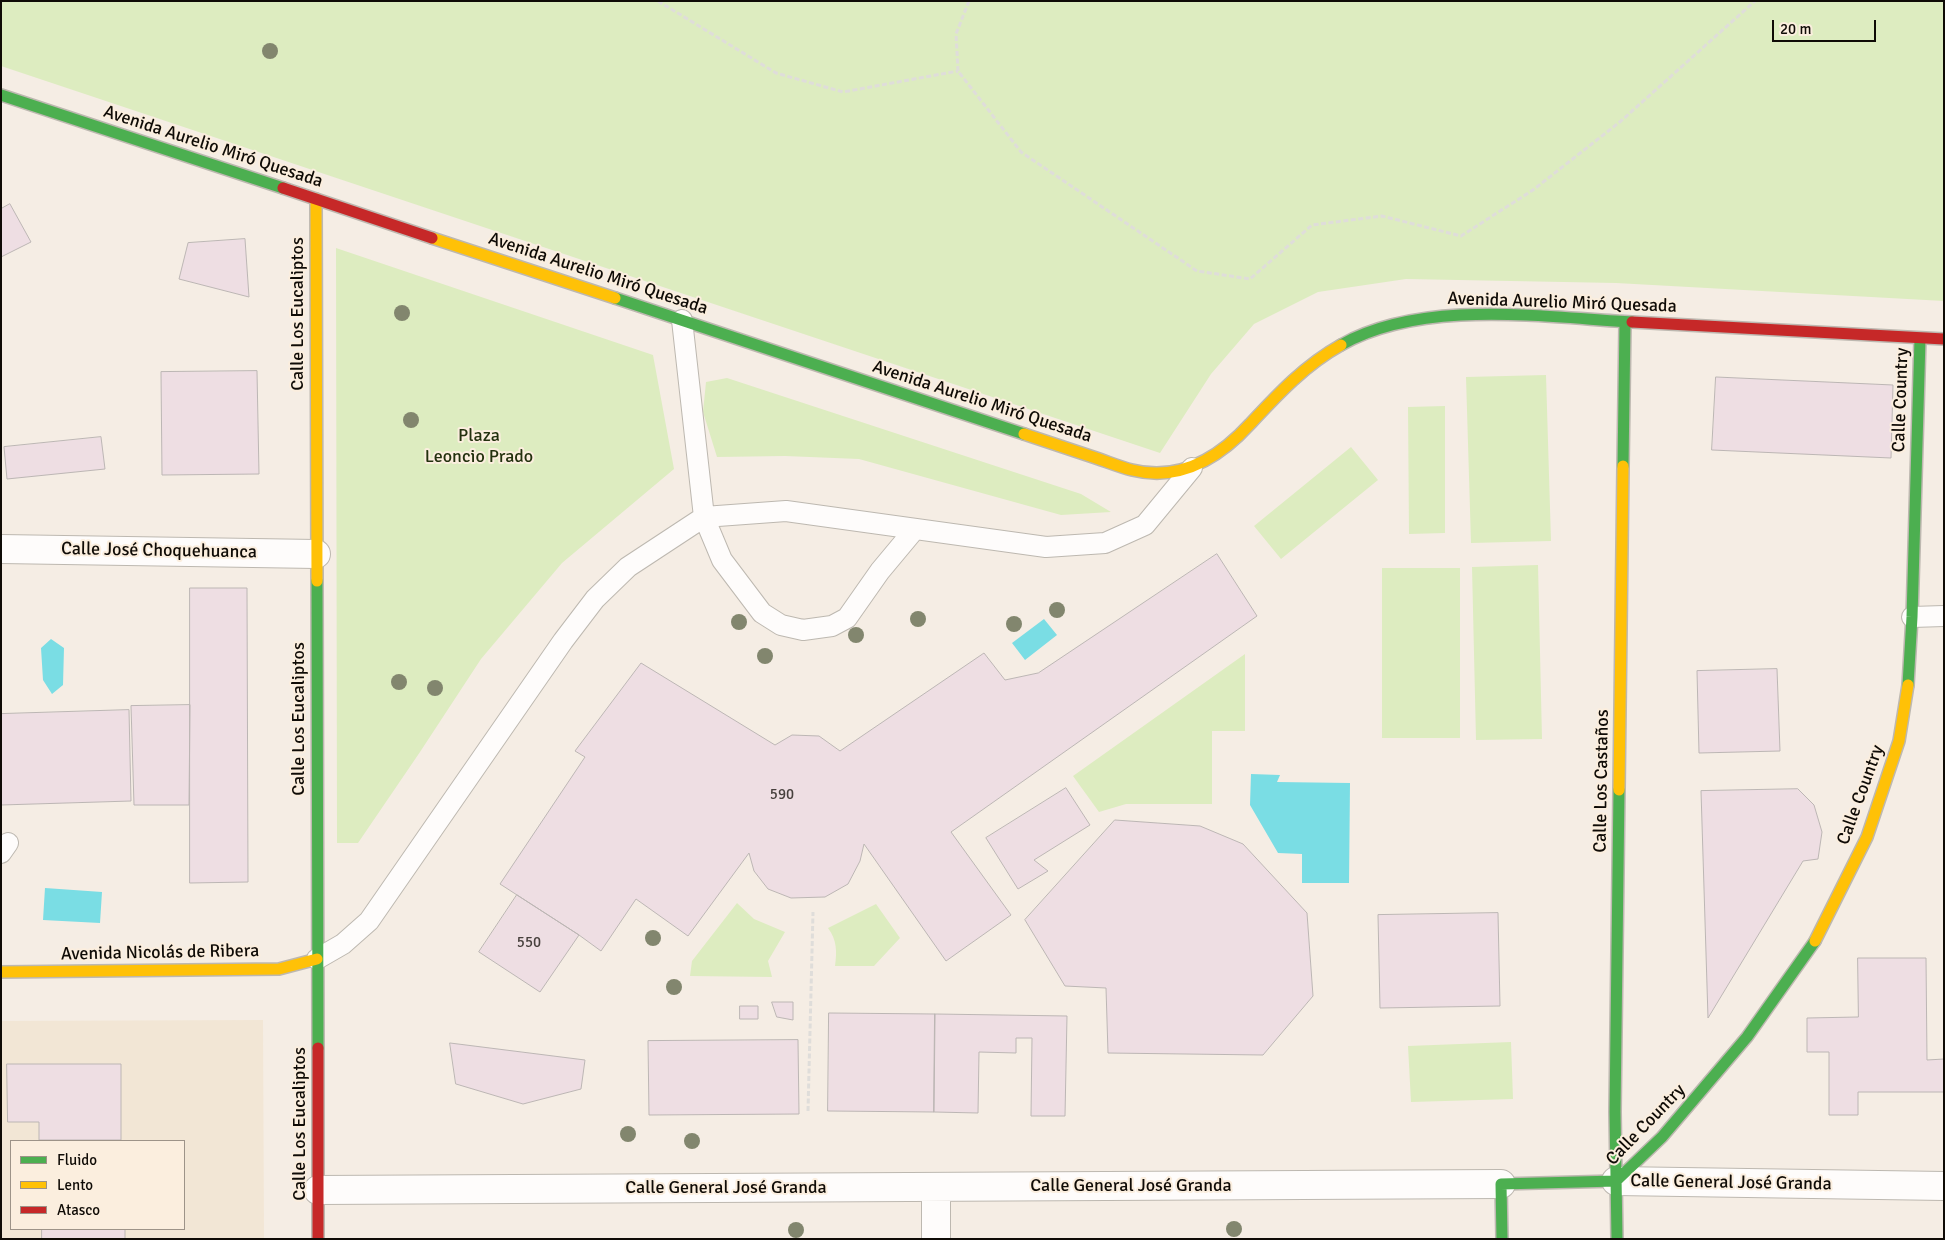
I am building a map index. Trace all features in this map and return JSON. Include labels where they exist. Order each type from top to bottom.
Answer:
[{"type":"street","name":"Avenida Aurelio Miró Quesada","points":[[1,95],[1133,470],[1162,473],[1192,468],[1214,457],[1237,440],[1277,395],[1302,371],[1331,350],[1366,333],[1404,320],[1446,315],[1497,315],[1944,340]]},
{"type":"street","name":"Calle Los Eucaliptos","points":[[316,199],[318,1239]]},
{"type":"street","name":"Calle Los Castaños","points":[[1617,1239],[1615,1112],[1625,323]]},
{"type":"street","name":"Calle Country","points":[[1616,1181],[1662,1137],[1747,1037],[1814,944],[1866,837],[1899,740],[1907,694],[1912,617],[1920,339]]},
{"type":"street","name":"Calle José Choquehuanca","points":[[1,549],[316,554]]},
{"type":"street","name":"Avenida Nicolás de Ribera","points":[[1,972],[279,969],[317,959]]},
{"type":"street","name":"Calle General José Granda","points":[[318,1190],[1501,1184],[1616,1181],[1944,1186]]},
{"type":"street","points":[[1501,1184],[1502,1239]]},
{"type":"street","points":[[936,1187],[936,1239]]},
{"type":"lane","points":[[682,320],[704,517],[722,560],[762,613],[781,625],[803,630],[832,626],[846,618],[880,571],[915,529]]},
{"type":"lane","points":[[317,959],[343,944],[369,921],[562,641],[595,599],[628,567],[704,517],[786,511],[1046,547],[1105,543],[1144,525],[1192,468]]},
{"type":"lane","points":[[1912,617],[1944,616]]},
{"type":"path","points":[[658,1],[776,73],[843,92],[958,71]]},
{"type":"path","points":[[969,1],[956,34],[958,71],[1021,152],[1197,271],[1250,279],[1312,225],[1382,216],[1461,236],[1533,190],[1621,121],[1755,1]]},
{"type":"path","points":[[808,1112],[813,912]]},
{"type":"shaded area","points":[[263,1020],[264,1239],[1,1239],[1,1021]]},
{"type":"green space","points":[[1,1],[1944,1],[1944,301],[1616,283],[1406,279],[1318,292],[1254,324],[1211,374],[1160,453],[1,66]]},
{"type":"green space","name":"Plaza Leoncio Prado","points":[[336,248],[653,355],[674,469],[562,563],[481,659],[358,843],[337,843]]},
{"type":"green space","points":[[1546,375],[1551,541],[1471,543],[1466,377]]},
{"type":"green space","points":[[727,378],[1081,494],[1111,512],[1061,515],[859,459],[785,456],[717,457],[703,412],[706,382]]},
{"type":"green space","points":[[1445,406],[1445,533],[1409,534],[1408,407]]},
{"type":"green space","points":[[1351,447],[1378,480],[1281,559],[1254,526]]},
{"type":"green space","points":[[1538,565],[1542,739],[1476,740],[1472,567]]},
{"type":"green space","points":[[1382,568],[1460,568],[1460,738],[1382,738]]},
{"type":"green space","points":[[1245,654],[1245,731],[1212,731],[1212,804],[1126,804],[1099,812],[1073,776]]},
{"type":"green space","points":[[737,903],[754,919],[785,932],[768,961],[772,977],[690,976],[692,961]]},
{"type":"green space","points":[[876,904],[900,938],[874,966],[835,966],[836,946],[828,928]]},
{"type":"green space","points":[[1511,1042],[1513,1099],[1411,1102],[1408,1046]]},
{"type":"water","points":[[1044,619],[1057,635],[1025,660],[1012,643]]},
{"type":"water","points":[[51,639],[64,648],[63,685],[52,694],[43,680],[41,648]]},
{"type":"water","points":[[1251,774],[1280,775],[1277,782],[1350,783],[1349,883],[1302,883],[1302,854],[1278,853],[1250,805]]},
{"type":"water","points":[[45,888],[102,892],[100,923],[43,920]]},
{"type":"building","points":[[10,204],[31,242],[1,257],[1,209]]},
{"type":"building","points":[[245,239],[249,297],[179,279],[188,243]]},
{"type":"building","points":[[257,371],[259,474],[162,475],[161,372]]},
{"type":"building","points":[[1716,377],[1893,385],[1891,458],[1712,450]]},
{"type":"building","points":[[101,437],[105,469],[7,479],[4,447]]},
{"type":"building","points":[[1217,554],[1257,616],[951,832],[1011,915],[946,961],[864,844],[860,861],[848,884],[825,897],[791,898],[768,889],[754,871],[749,853],[688,936],[636,899],[601,951],[500,884],[585,757],[575,751],[641,663],[775,745],[792,735],[819,736],[840,751],[984,653],[1005,680],[1038,673]]},
{"type":"building","points":[[190,588],[247,588],[248,882],[190,883]]},
{"type":"building","points":[[1777,669],[1780,751],[1699,753],[1697,671]]},
{"type":"building","points":[[190,705],[189,805],[134,805],[131,706]]},
{"type":"building","points":[[129,710],[131,801],[1,805],[1,714]]},
{"type":"building","points":[[1066,788],[1090,825],[1034,860],[1048,871],[1018,889],[986,838]]},
{"type":"building","points":[[1798,789],[1814,805],[1822,832],[1818,859],[1803,861],[1708,1018],[1701,791]]},
{"type":"building","points":[[1115,820],[1200,826],[1243,844],[1307,913],[1313,996],[1263,1055],[1108,1053],[1106,988],[1065,986],[1025,920]]},
{"type":"building","points":[[517,895],[579,935],[540,992],[479,952]]},
{"type":"building","points":[[1498,913],[1500,1006],[1380,1008],[1378,915]]},
{"type":"building","points":[[1858,958],[1926,958],[1927,1060],[1944,1059],[1944,1092],[1858,1092],[1858,1115],[1829,1115],[1829,1052],[1807,1052],[1807,1018],[1858,1017]]},
{"type":"building","points":[[772,1002],[793,1002],[793,1020],[777,1017]]},
{"type":"building","points":[[740,1006],[758,1006],[758,1019],[740,1019]]},
{"type":"building","points":[[829,1013],[935,1014],[934,1112],[828,1111]]},
{"type":"building","points":[[935,1014],[1067,1016],[1065,1116],[1031,1116],[1032,1038],[1016,1038],[1016,1053],[979,1052],[978,1113],[934,1112]]},
{"type":"building","points":[[798,1040],[799,1114],[649,1115],[648,1041]]},
{"type":"building","points":[[450,1043],[585,1060],[581,1089],[523,1104],[456,1084]]},
{"type":"building","points":[[7,1064],[121,1064],[121,1140],[39,1140],[39,1122],[8,1122]]},
{"type":"building","points":[[42,1230],[125,1230],[125,1239],[42,1239]]},
{"type":"traffic: fast","points":[[1,95],[283,188]]},
{"type":"traffic: fast","points":[[615,298],[1024,434]]},
{"type":"traffic: fast","points":[[1341,345],[1373,331],[1408,321],[1445,316],[1522,315],[1632,322]]},
{"type":"traffic: fast","points":[[1623,466],[1625,323]]},
{"type":"traffic: fast","points":[[1908,685],[1912,617],[1920,339]]},
{"type":"traffic: fast","points":[[317,581],[318,1048]]},
{"type":"traffic: fast","points":[[1617,1239],[1615,1112],[1619,790]]},
{"type":"traffic: fast","points":[[1502,1239],[1501,1184],[1616,1181],[1662,1137],[1747,1037],[1815,941]]},
{"type":"traffic: slow","points":[[316,199],[317,581]]},
{"type":"traffic: slow","points":[[432,238],[615,298]]},
{"type":"traffic: slow","points":[[1024,434],[1132,470],[1150,473],[1182,470],[1212,457],[1225,447],[1292,381],[1341,345]]},
{"type":"traffic: slow","points":[[1619,790],[1623,466]]},
{"type":"traffic: slow","points":[[1815,941],[1867,837],[1899,741],[1908,685]]},
{"type":"traffic: slow","points":[[1,972],[279,969],[317,959]]},
{"type":"traffic: jam","points":[[283,188],[432,238]]},
{"type":"traffic: jam","points":[[1632,322],[1944,339]]},
{"type":"traffic: jam","points":[[318,1048],[318,1239]]}]
